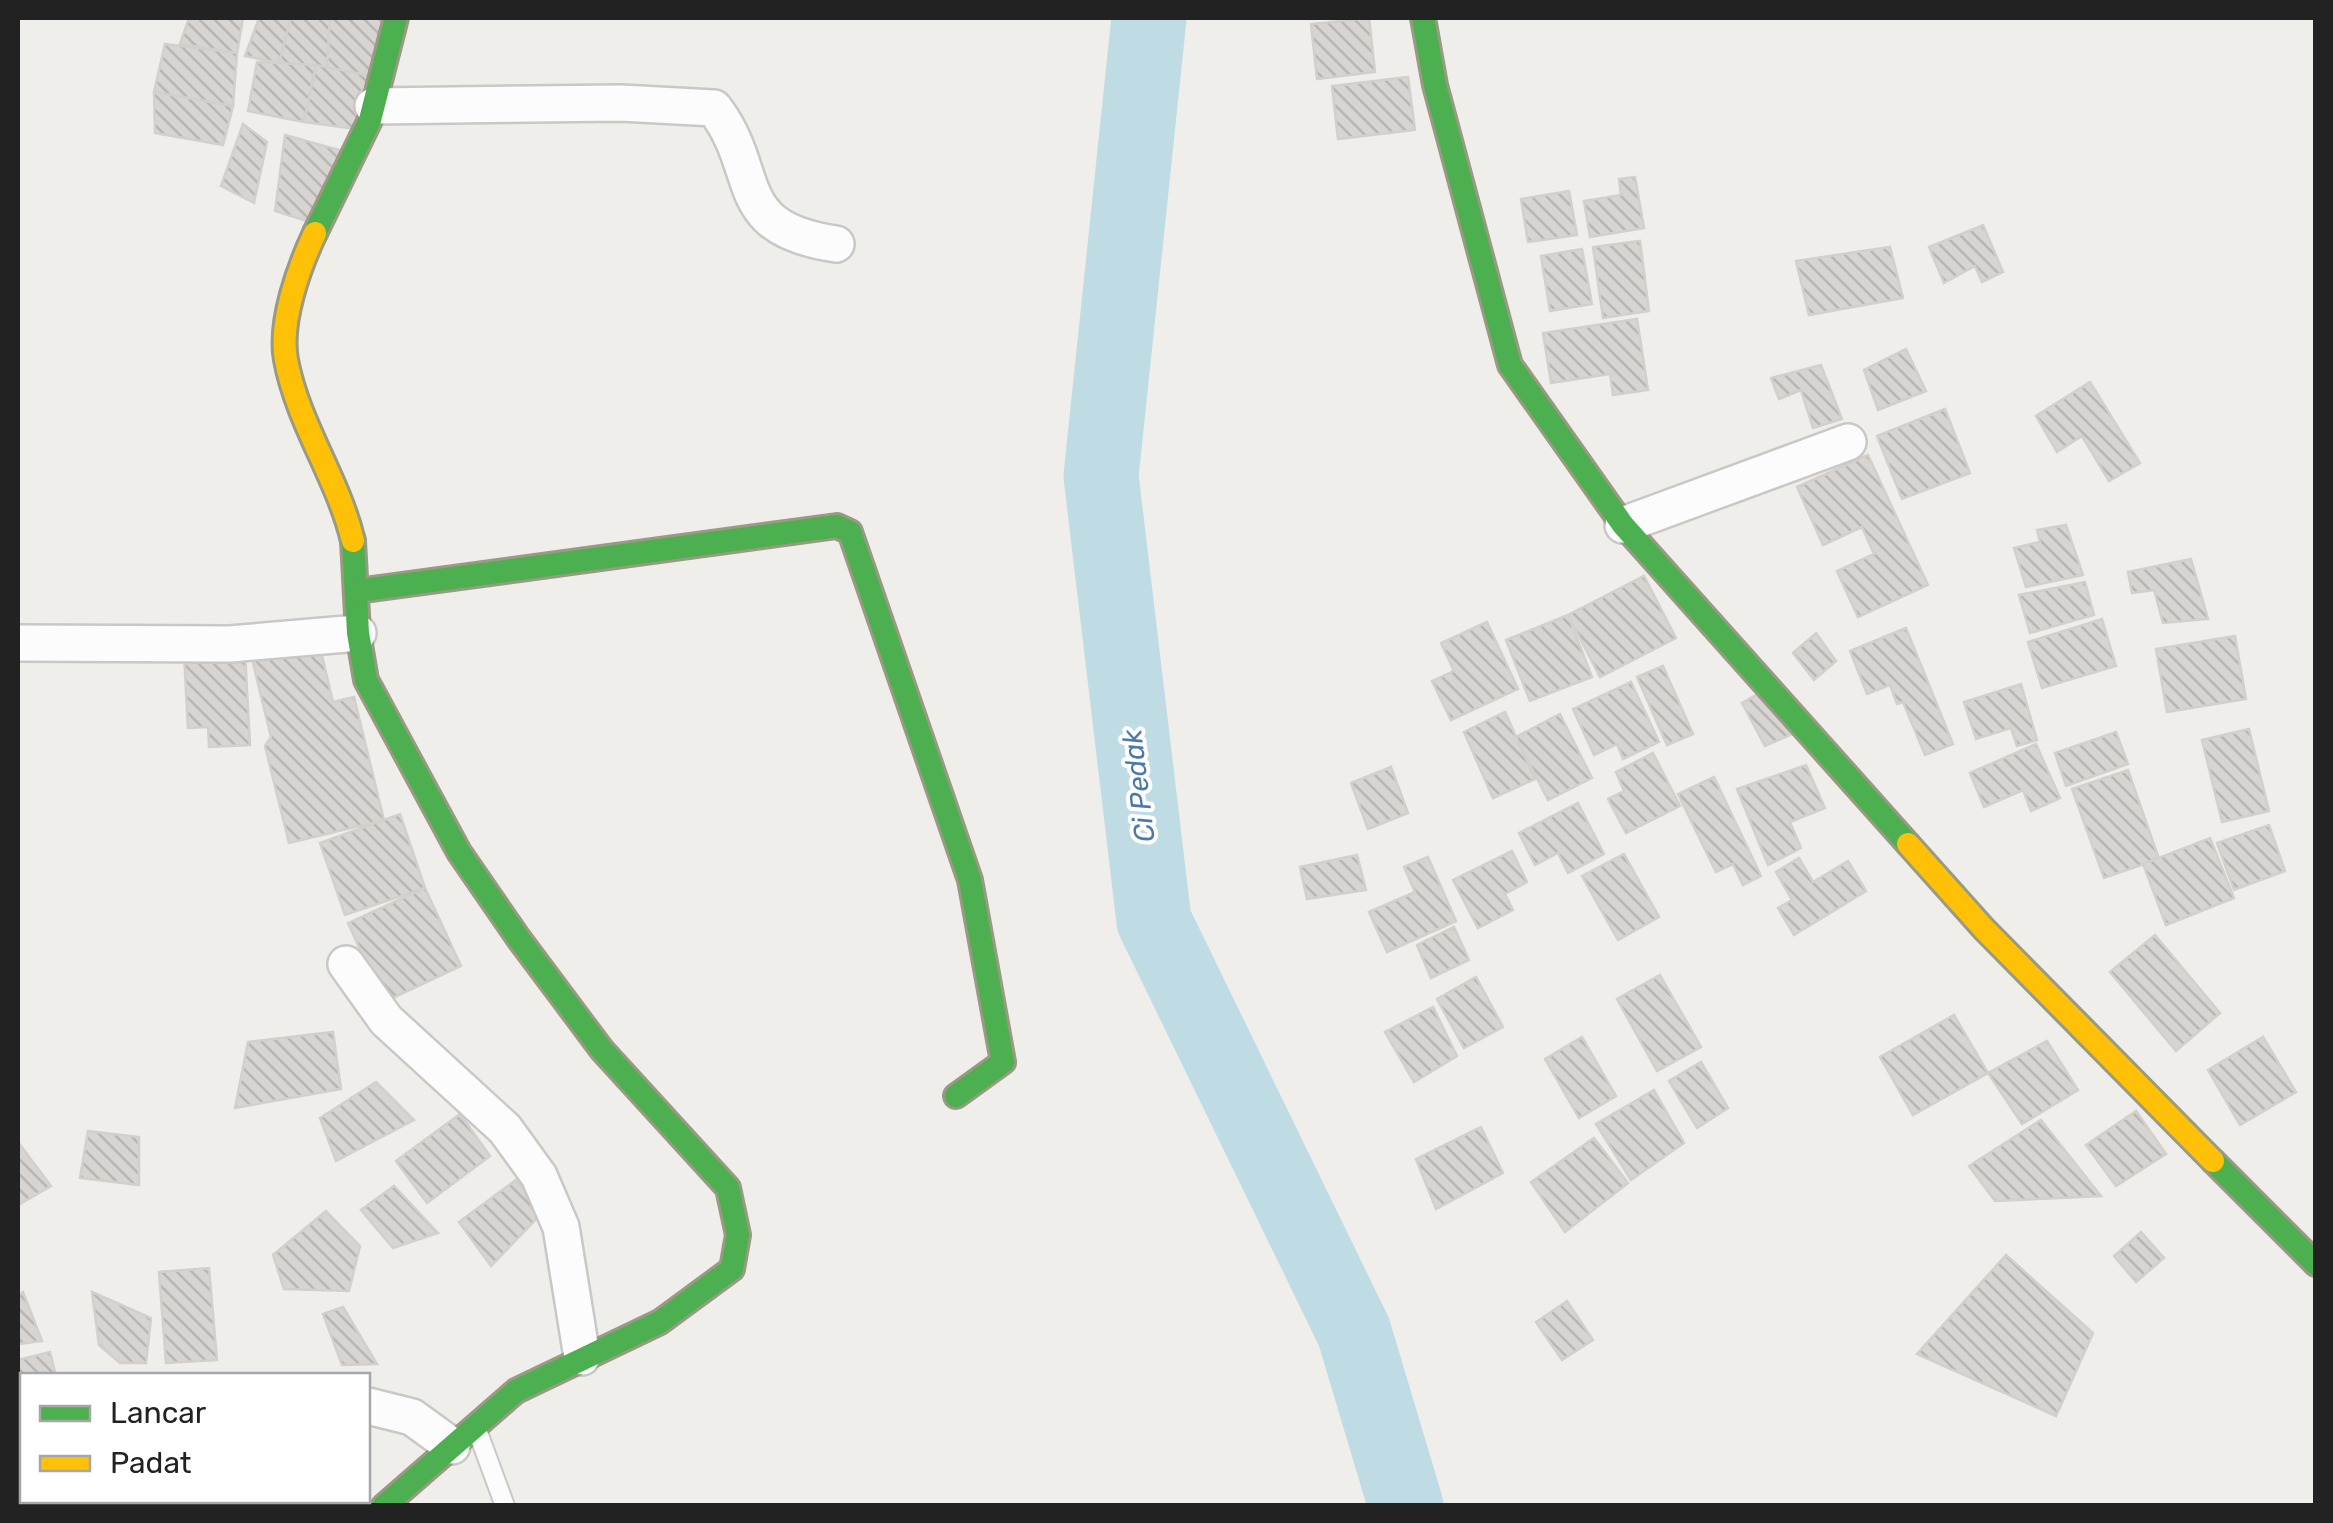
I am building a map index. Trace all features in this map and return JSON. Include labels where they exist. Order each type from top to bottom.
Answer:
[{"type":"street","points":[[384,1506],[516,1391],[582,1356],[660,1322],[732,1269],[738,1236],[728,1188],[602,1050],[459,852],[366,680],[358,633],[356,553],[344,506],[304,416],[285,356],[290,302],[309,246],[373,106],[396,18]]},
{"type":"street","points":[[1422,18],[1434,86],[1510,365],[1623,525],[1984,928],[2316,1264]]},
{"type":"street","points":[[373,106],[638,103],[714,108],[732,131],[749,194],[768,219],[800,239],[836,244]]},
{"type":"street","points":[[1623,525],[1848,442]]},
{"type":"street","points":[[357,591],[837,526],[850,532],[970,880],[989,966],[1004,1062],[956,1096]]},
{"type":"street","points":[[18,643],[230,644],[358,633]]},
{"type":"street","points":[[346,964],[386,1020],[505,1130],[538,1176],[562,1226],[582,1356]]},
{"type":"street","points":[[370,1406],[464,1436]]},
{"type":"lane","points":[[464,1436],[506,1506]]},
{"type":"building","points":[[189,18],[243,18],[237,53],[180,44]]},
{"type":"building","points":[[259,18],[291,18],[279,63],[245,56]]},
{"type":"building","points":[[291,18],[330,18],[327,69],[279,63]]},
{"type":"building","points":[[330,18],[383,19],[381,78],[327,69]]},
{"type":"building","points":[[1369,18],[1375,72],[1317,79],[1311,24]]},
{"type":"building","points":[[165,44],[237,53],[233,106],[154,92]]},
{"type":"building","points":[[257,62],[316,65],[304,122],[248,111]]},
{"type":"building","points":[[316,65],[381,78],[355,129],[304,122]]},
{"type":"building","points":[[1408,77],[1415,130],[1338,139],[1332,86]]},
{"type":"building","points":[[154,92],[233,106],[223,145],[155,133]]},
{"type":"building","points":[[243,124],[267,142],[254,203],[221,186]]},
{"type":"building","points":[[285,135],[343,151],[319,225],[275,211]]},
{"type":"building","points":[[1635,177],[1644,228],[1590,237],[1584,201],[1621,195],[1619,179]]},
{"type":"building","points":[[1569,191],[1577,235],[1528,242],[1521,199]]},
{"type":"building","points":[[1983,225],[2003,272],[1982,282],[1975,266],[1944,283],[1929,247]]},
{"type":"building","points":[[1640,241],[1649,311],[1603,318],[1593,247]]},
{"type":"building","points":[[1890,247],[1903,298],[1809,315],[1796,261]]},
{"type":"building","points":[[1582,249],[1592,304],[1550,311],[1541,256]]},
{"type":"building","points":[[1637,319],[1648,390],[1613,395],[1610,374],[1551,383],[1543,333]]},
{"type":"building","points":[[1906,349],[1926,391],[1878,410],[1864,370]]},
{"type":"building","points":[[1821,365],[1842,419],[1813,428],[1801,390],[1779,399],[1771,378]]},
{"type":"building","points":[[2090,382],[2140,463],[2109,481],[2082,436],[2057,452],[2036,416]]},
{"type":"building","points":[[1945,409],[1970,473],[1902,499],[1877,436]]},
{"type":"building","points":[[1868,455],[1928,585],[1858,617],[1837,571],[1874,554],[1862,527],[1823,545],[1797,487]]},
{"type":"building","points":[[2066,525],[2083,575],[2026,587],[2014,548],[2040,542],[2037,530]]},
{"type":"building","points":[[2191,559],[2208,619],[2163,623],[2154,590],[2132,593],[2128,572]]},
{"type":"building","points":[[1644,576],[1676,638],[1600,677],[1568,615]]},
{"type":"building","points":[[2085,582],[2094,615],[2030,633],[2019,595]]},
{"type":"building","points":[[1568,615],[1592,677],[1530,701],[1506,640]]},
{"type":"building","points":[[2102,619],[2116,666],[2042,688],[2028,642]]},
{"type":"building","points":[[1487,622],[1518,689],[1451,720],[1432,681],[1454,671],[1441,643]]},
{"type":"building","points":[[1906,628],[1953,744],[1925,755],[1903,702],[1897,704],[1890,685],[1867,694],[1850,651]]},
{"type":"building","points":[[1816,633],[1836,661],[1814,680],[1793,653]]},
{"type":"building","points":[[317,635],[333,702],[354,697],[384,820],[289,843],[265,746],[271,737],[250,651]]},
{"type":"building","points":[[2235,636],[2246,699],[2167,712],[2156,649]]},
{"type":"building","points":[[245,652],[250,745],[209,747],[208,727],[188,728],[184,655]]},
{"type":"building","points":[[1663,666],[1693,734],[1667,745],[1637,677]]},
{"type":"building","points":[[1631,682],[1659,742],[1623,759],[1617,744],[1594,755],[1573,709]]},
{"type":"building","points":[[2021,684],[2037,740],[2017,746],[2011,728],[1976,739],[1964,702]]},
{"type":"building","points":[[1765,690],[1790,735],[1765,746],[1742,703]]},
{"type":"building","points":[[1505,712],[1535,779],[1493,798],[1464,732]]},
{"type":"building","points":[[1560,714],[1592,778],[1548,800],[1516,737]]},
{"type":"building","points":[[2249,729],[2269,811],[2222,822],[2202,740]]},
{"type":"building","points":[[2116,732],[2128,764],[2066,786],[2055,753]]},
{"type":"building","points":[[2036,744],[2060,798],[2031,811],[2023,790],[1984,807],[1970,773]]},
{"type":"building","points":[[1653,753],[1680,806],[1626,833],[1608,799],[1624,791],[1616,772]]},
{"type":"building","points":[[1806,765],[1825,808],[1790,822],[1801,848],[1768,865],[1737,789]]},
{"type":"building","points":[[1391,767],[1408,813],[1368,829],[1351,783]]},
{"type":"building","points":[[2128,770],[2159,859],[2104,878],[2072,789]]},
{"type":"building","points":[[1714,777],[1761,876],[1743,885],[1733,864],[1716,872],[1678,794]]},
{"type":"building","points":[[1578,803],[1604,854],[1568,873],[1558,853],[1535,865],[1519,833]]},
{"type":"building","points":[[400,814],[425,888],[345,915],[320,843]]},
{"type":"building","points":[[2269,825],[2285,871],[2234,890],[2217,843]]},
{"type":"building","points":[[2210,838],[2234,898],[2166,925],[2143,864]]},
{"type":"building","points":[[1512,851],[1527,882],[1505,894],[1513,910],[1478,928],[1453,880]]},
{"type":"building","points":[[1624,854],[1659,917],[1618,940],[1582,876]]},
{"type":"building","points":[[1357,855],[1366,890],[1307,899],[1300,867]]},
{"type":"building","points":[[1428,857],[1456,921],[1387,952],[1369,912],[1415,892],[1404,867]]},
{"type":"building","points":[[1799,858],[1813,882],[1848,861],[1866,891],[1794,935],[1778,908],[1792,900],[1776,872]]},
{"type":"building","points":[[425,888],[461,966],[384,1002],[348,923]]},
{"type":"building","points":[[1454,927],[1469,960],[1431,978],[1417,945]]},
{"type":"building","points":[[2155,935],[2220,1013],[2176,1051],[2110,972]]},
{"type":"building","points":[[1660,975],[1701,1047],[1657,1071],[1617,999]]},
{"type":"building","points":[[1476,977],[1503,1027],[1464,1048],[1437,999]]},
{"type":"building","points":[[1433,1007],[1457,1056],[1414,1082],[1385,1032]]},
{"type":"building","points":[[1954,1015],[1988,1073],[1913,1115],[1880,1057]]},
{"type":"building","points":[[333,1032],[341,1089],[235,1108],[248,1042]]},
{"type":"building","points":[[1582,1037],[1616,1096],[1579,1118],[1545,1059]]},
{"type":"building","points":[[2263,1037],[2296,1092],[2240,1125],[2208,1070]]},
{"type":"building","points":[[2047,1041],[2078,1090],[2022,1124],[1988,1073]]},
{"type":"building","points":[[1701,1062],[1728,1108],[1697,1128],[1669,1081]]},
{"type":"building","points":[[376,1082],[414,1120],[336,1161],[320,1118]]},
{"type":"building","points":[[1654,1090],[1684,1143],[1631,1180],[1596,1124]]},
{"type":"building","points":[[2136,1111],[2166,1154],[2116,1186],[2086,1145]]},
{"type":"building","points":[[460,1114],[490,1156],[427,1203],[396,1161]]},
{"type":"building","points":[[2041,1120],[2101,1196],[1995,1201],[1969,1166]]},
{"type":"building","points":[[1481,1127],[1503,1173],[1436,1209],[1416,1159]]},
{"type":"building","points":[[88,1131],[139,1137],[139,1185],[80,1178]]},
{"type":"building","points":[[1594,1138],[1628,1183],[1565,1232],[1531,1182]]},
{"type":"building","points":[[18,1142],[51,1186],[18,1205]]},
{"type":"building","points":[[516,1180],[542,1213],[491,1266],[459,1222]]},
{"type":"building","points":[[394,1186],[438,1233],[393,1248],[361,1210]]},
{"type":"building","points":[[326,1211],[360,1246],[349,1291],[284,1289],[273,1255]]},
{"type":"building","points":[[2141,1232],[2164,1258],[2136,1282],[2114,1256]]},
{"type":"building","points":[[2006,1255],[2093,1333],[2056,1416],[1917,1354]]},
{"type":"building","points":[[209,1268],[217,1360],[166,1363],[159,1272]]},
{"type":"building","points":[[23,1292],[42,1341],[18,1344],[18,1296]]},
{"type":"building","points":[[92,1292],[151,1318],[146,1363],[120,1363],[99,1345]]},
{"type":"building","points":[[1567,1301],[1593,1340],[1562,1360],[1536,1322]]},
{"type":"building","points":[[343,1307],[377,1364],[342,1365],[323,1314]]},
{"type":"building","points":[[50,1352],[55,1373],[20,1373],[20,1450],[18,1450],[18,1360]]},
{"type":"building","points":[[270,1503],[322,1506],[272,1506]]},
{"type":"waterway","name":"Ci Pedak","points":[[1149,18],[1101,476],[1154,921],[1354,1332],[1406,1506]]},
{"type":"traffic: fast","points":[[315,233],[370,120],[396,18]]},
{"type":"traffic: fast","points":[[1423,18],[1435,85],[1510,365],[1623,525],[1908,844]]},
{"type":"traffic: fast","points":[[357,591],[837,526],[850,532],[970,880],[1003,1062],[956,1096]]},
{"type":"traffic: fast","points":[[353,541],[358,633],[366,680],[459,852],[602,1050],[728,1188],[738,1235],[732,1269],[660,1322],[516,1391],[384,1506]]},
{"type":"traffic: fast","points":[[2213,1161],[2316,1264]]},
{"type":"traffic: slow","points":[[315,233],[288,312],[286,360],[299,406],[338,495],[353,541]]},
{"type":"traffic: slow","points":[[1908,844],[1984,929],[2213,1161]]}]
